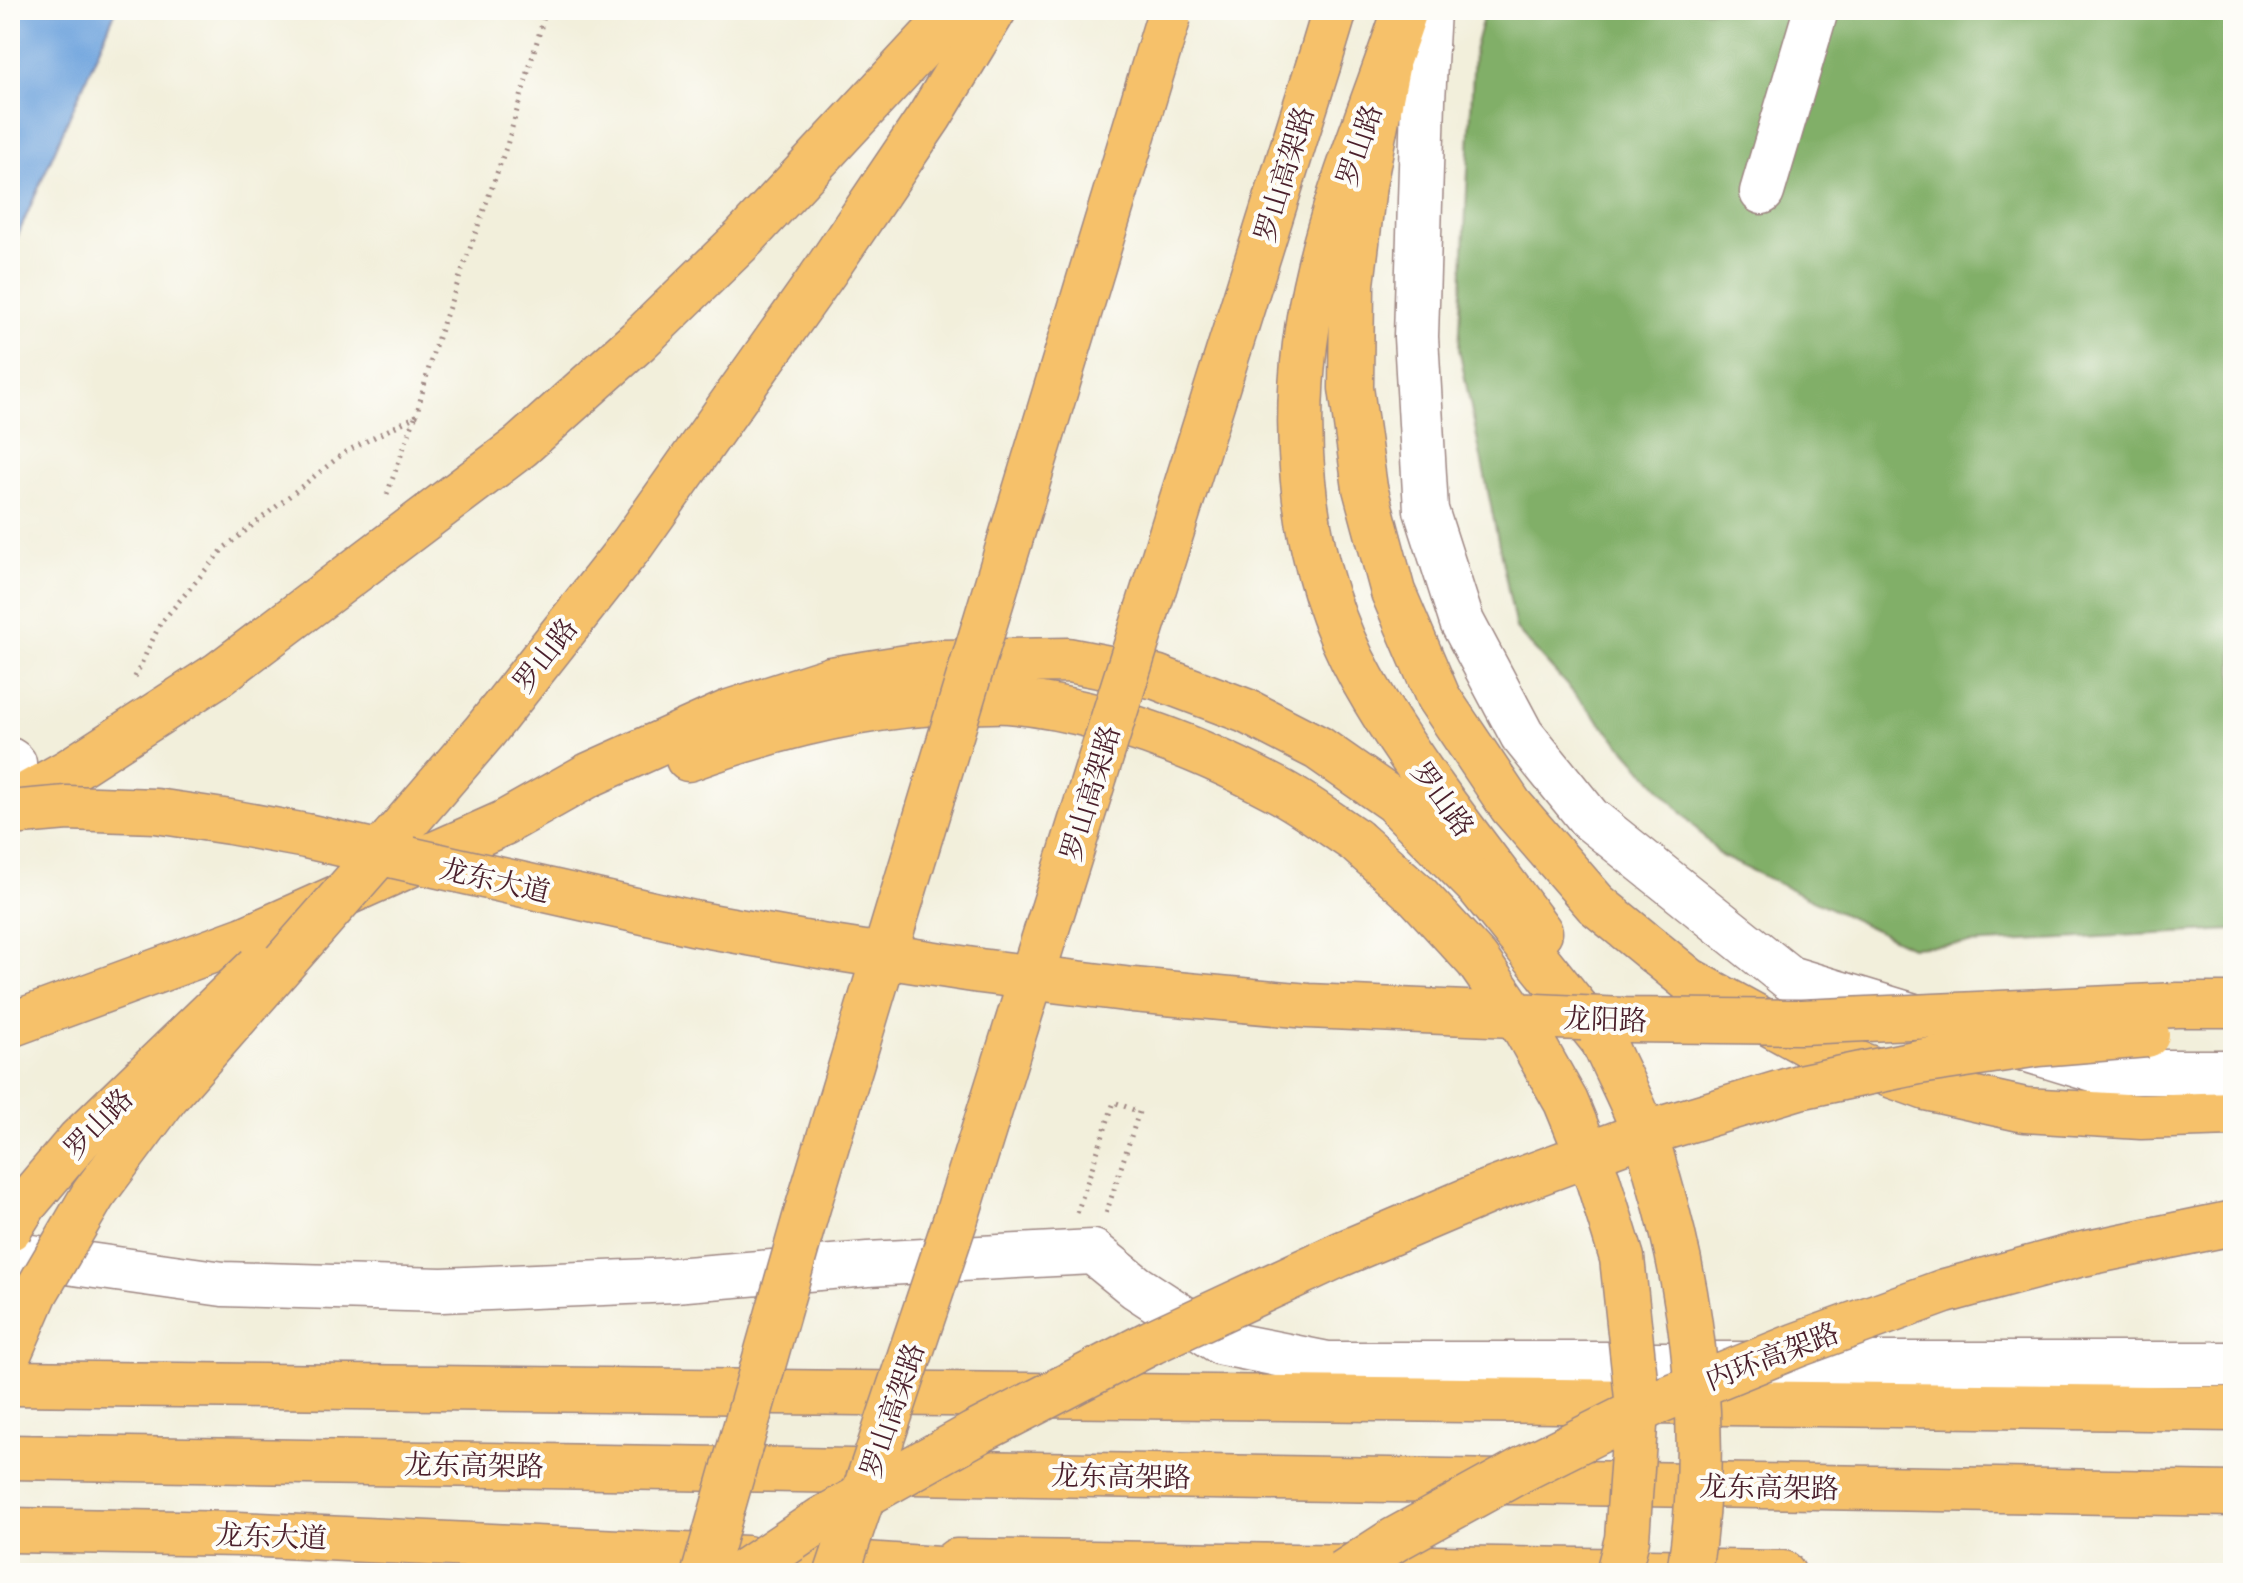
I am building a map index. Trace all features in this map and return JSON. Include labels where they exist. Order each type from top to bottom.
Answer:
[{"type":"main road","points":[[10,804],[69,771],[219,674],[521,446],[638,341],[744,238],[956,10]]},
{"type":"main road","name":"罗山路","points":[[10,1228],[25,1204],[79,1140],[393,838],[485,731],[633,543],[826,270],[930,116],[994,10]]},
{"type":"main road","name":"罗山高架路","points":[[839,1569],[957,1215],[1335,10]]},
{"type":"main road","name":"罗山路","points":[[1405,10],[1335,215],[1319,269],[1307,334],[1301,403],[1302,478],[1311,542],[1332,614],[1362,677],[1389,724],[1554,965]]},
{"type":"main road","points":[[704,1573],[808,1207],[1170,13]]},
{"type":"main road","points":[[1387,67],[1364,185],[1352,284],[1351,388],[1365,488],[1393,592],[1438,697],[1511,806],[1596,904],[1689,980],[1812,1047],[1926,1088],[2025,1110],[2141,1117],[2233,1114]]},
{"type":"main road","points":[[10,1025],[244,939],[504,823],[589,775],[729,712],[831,679],[939,662],[1068,660],[1156,677],[1246,711],[1318,748],[1394,801],[1554,965],[1603,1041],[1644,1131],[1674,1232],[1691,1323],[1699,1446],[1689,1573]]},
{"type":"main road","points":[[504,823],[599,792],[736,741],[823,718],[915,703],[1007,701],[1099,716],[1192,749],[1280,791],[1355,840],[1418,896],[1485,971],[1525,1029],[1566,1102],[1598,1180],[1622,1258],[1637,1398],[1627,1539],[1618,1573]]},
{"type":"main road","name":"龙东大道","points":[[10,813],[67,808],[156,811],[230,822],[306,836],[693,923],[980,971]]},
{"type":"main road","points":[[10,1352],[36,1292],[93,1195],[166,1097],[393,838]]},
{"type":"main road","name":"龙阳路","points":[[980,971],[1133,990],[1308,1006],[1625,1020],[1801,1022],[2233,1005]]},
{"type":"main road","points":[[742,1573],[822,1519],[974,1434],[1152,1342],[1339,1255],[1640,1135],[1799,1087],[1919,1062],[2039,1044],[2233,1030]]},
{"type":"main road","name":"内环高架路","points":[[1343,1573],[1394,1540],[1523,1469],[1657,1402],[1797,1345],[1945,1291],[2078,1255],[2233,1223]]},
{"type":"main road","points":[[10,1383],[2233,1409]]},
{"type":"main road","name":"龙东高架路","points":[[10,1457],[2233,1494]]},
{"type":"main road","name":"龙东大道","points":[[10,1530],[238,1534],[596,1562],[839,1569]]},
{"type":"main road","points":[[839,1569],[1037,1561],[1783,1573]]},
{"type":"main road","points":[[839,1569],[998,1573]]},
{"type":"lane","points":[[1428,10],[1416,337],[1426,510],[1462,622],[1522,735],[1589,818],[1789,978],[2100,1072],[2233,1072]]},
{"type":"lane","points":[[1762,192],[1816,10]]},
{"type":"lane","points":[[10,1254],[223,1284],[442,1290],[674,1280],[868,1264],[1084,1235],[1136,1287],[1222,1343],[1328,1364],[2233,1364]]},
{"type":"path","points":[[129,690],[160,624],[224,548],[345,452],[416,416],[434,349],[507,145],[546,10]]},
{"type":"path","points":[[1114,1102],[1139,1112],[1084,1235],[1114,1102]]},
{"type":"green space","points":[[1485,10],[2233,10],[2233,930],[1911,947],[1721,856],[1516,629],[1459,349],[1474,51]]},
{"type":"water","points":[[10,10],[116,10],[10,253]]}]
